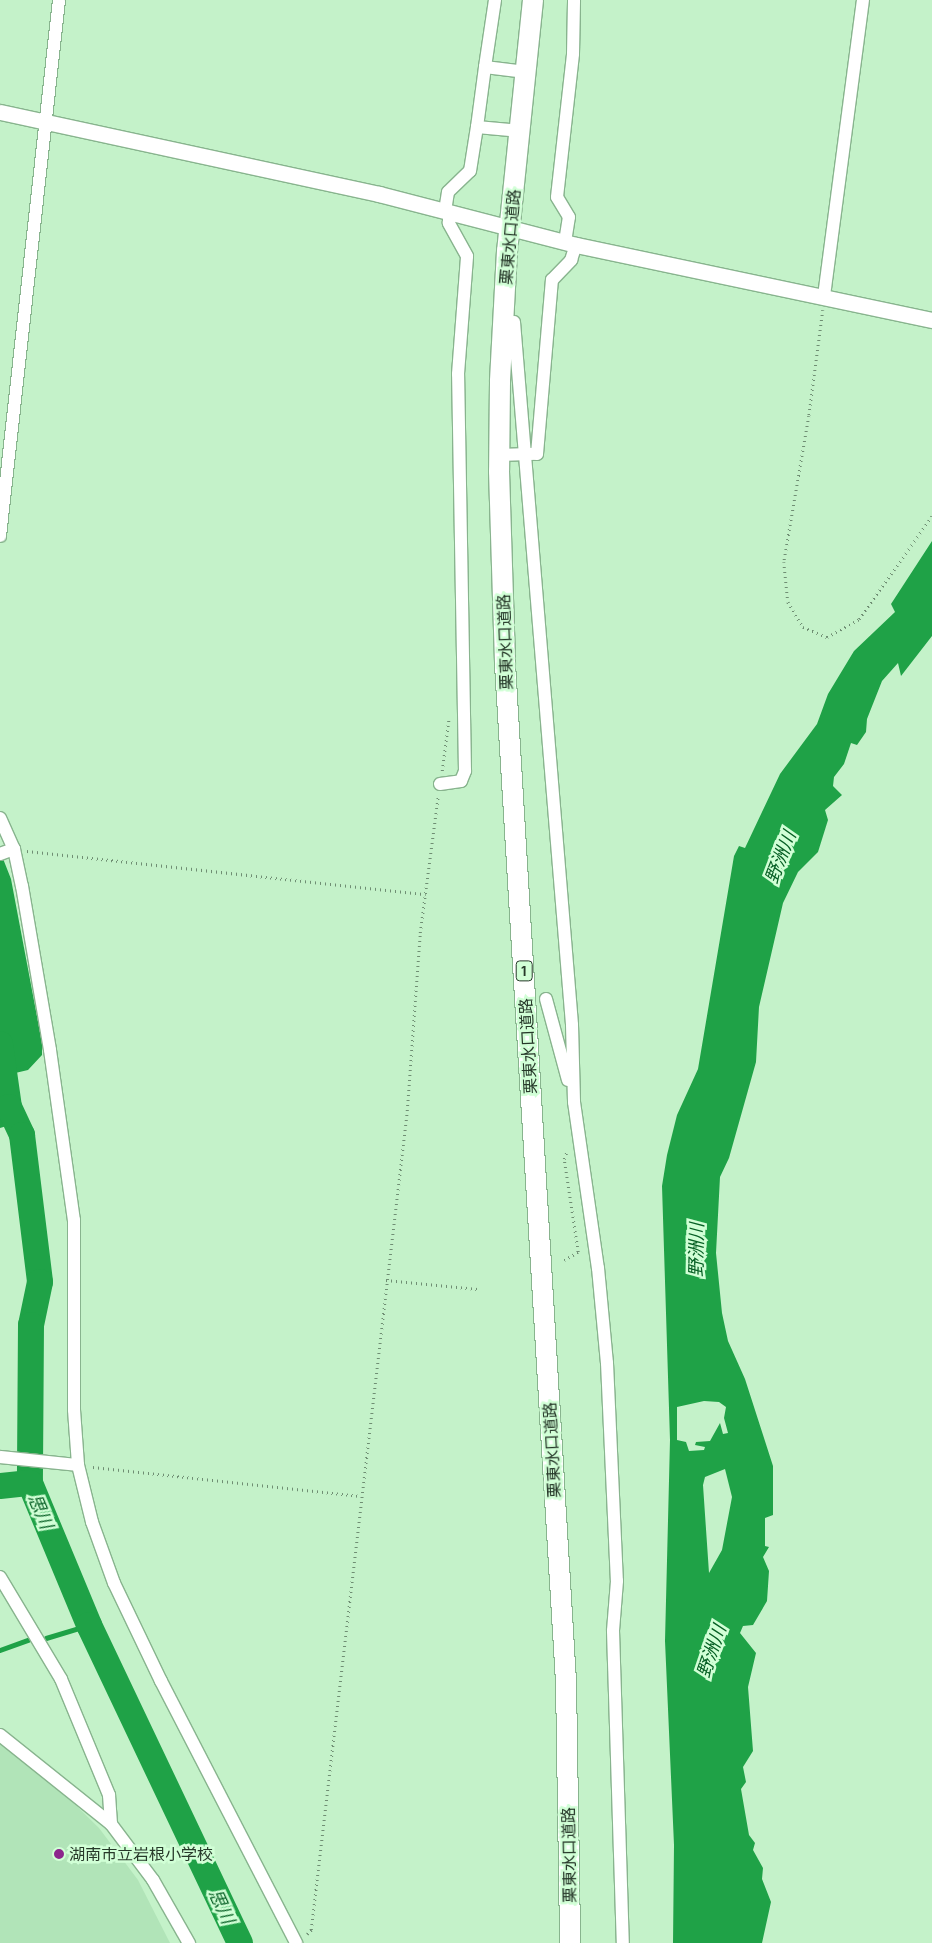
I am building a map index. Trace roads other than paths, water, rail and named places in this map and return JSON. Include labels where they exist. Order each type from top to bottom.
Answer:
[{"type":"highway","name":"栗東水口道路","points":[[534,0],[511,228],[500,382],[499,455],[505,664],[566,1681],[570,1943]]},
{"type":"street","points":[[0,536],[59,0]]},
{"type":"street","points":[[440,784],[461,781],[465,771],[458,374],[467,256],[449,223],[447,212],[448,192],[470,171],[495,0]]},
{"type":"street","points":[[499,455],[537,454],[552,280],[570,260],[569,217],[558,197],[572,54],[574,0]]},
{"type":"street","points":[[829,297],[863,0]]},
{"type":"street","points":[[485,67],[526,72]]},
{"type":"street","points":[[0,112],[379,194],[570,243],[932,320]]},
{"type":"street","points":[[477,126],[521,131]]},
{"type":"street","points":[[514,322],[526,453],[530,540],[572,1025],[574,1102],[598,1268],[609,1391],[617,1581],[613,1631],[624,1943]]},
{"type":"street","points":[[0,818],[50,1050],[74,1220],[75,1465],[92,1522],[114,1582],[296,1942]]},
{"type":"street","points":[[546,999],[574,1102]]},
{"type":"street","points":[[0,1456],[75,1465]]},
{"type":"street","points":[[0,1577],[61,1679],[109,1795],[111,1824]]},
{"type":"street","points":[[0,1735],[111,1824],[154,1880],[188,1943]]},
{"type":"water","name":"野洲川","points":[[932,541],[932,636],[901,676],[898,663],[882,681],[867,719],[866,732],[857,745],[851,743],[844,764],[834,777],[833,786],[842,795],[825,810],[828,820],[818,852],[798,872],[783,903],[759,1007],[756,1062],[729,1158],[720,1177],[716,1253],[722,1313],[728,1341],[745,1379],[773,1466],[773,1515],[765,1518],[765,1546],[769,1547],[763,1557],[769,1571],[767,1601],[753,1625],[743,1626],[740,1633],[756,1653],[748,1687],[753,1751],[743,1767],[746,1782],[741,1789],[749,1835],[755,1843],[753,1850],[763,1868],[762,1879],[771,1902],[762,1943],[673,1943],[674,1845],[665,1641],[670,1440],[662,1186],[667,1155],[677,1115],[698,1069],[734,856],[739,846],[745,848],[780,774],[817,724],[828,694],[854,651],[895,612],[891,604]],"holes":[[[704,1401],[719,1402],[726,1407],[724,1418],[728,1433],[723,1434],[720,1423],[710,1441],[696,1442],[695,1445],[705,1447],[704,1450],[689,1451],[686,1442],[677,1440],[677,1407]],[[725,1469],[732,1497],[722,1550],[709,1573],[703,1485],[705,1477]]]},
{"type":"water","points":[[0,851],[11,879],[42,1043],[42,1055],[28,1070],[11,1074],[18,1120],[25,1134],[25,1150],[10,1125],[0,1128]]},
{"type":"waterway","name":"思川","points":[[0,1044],[9,1107],[22,1135],[40,1282],[31,1325],[30,1483],[89,1625],[240,1943]]},
{"type":"waterway","points":[[0,1486],[30,1483]]},
{"type":"waterway","points":[[46,1638],[89,1625]]},
{"type":"waterway","points":[[0,1650],[28,1640]]},
{"type":"place","name":"湖南市立岩根小学校","points":[[59,1854]]}]
